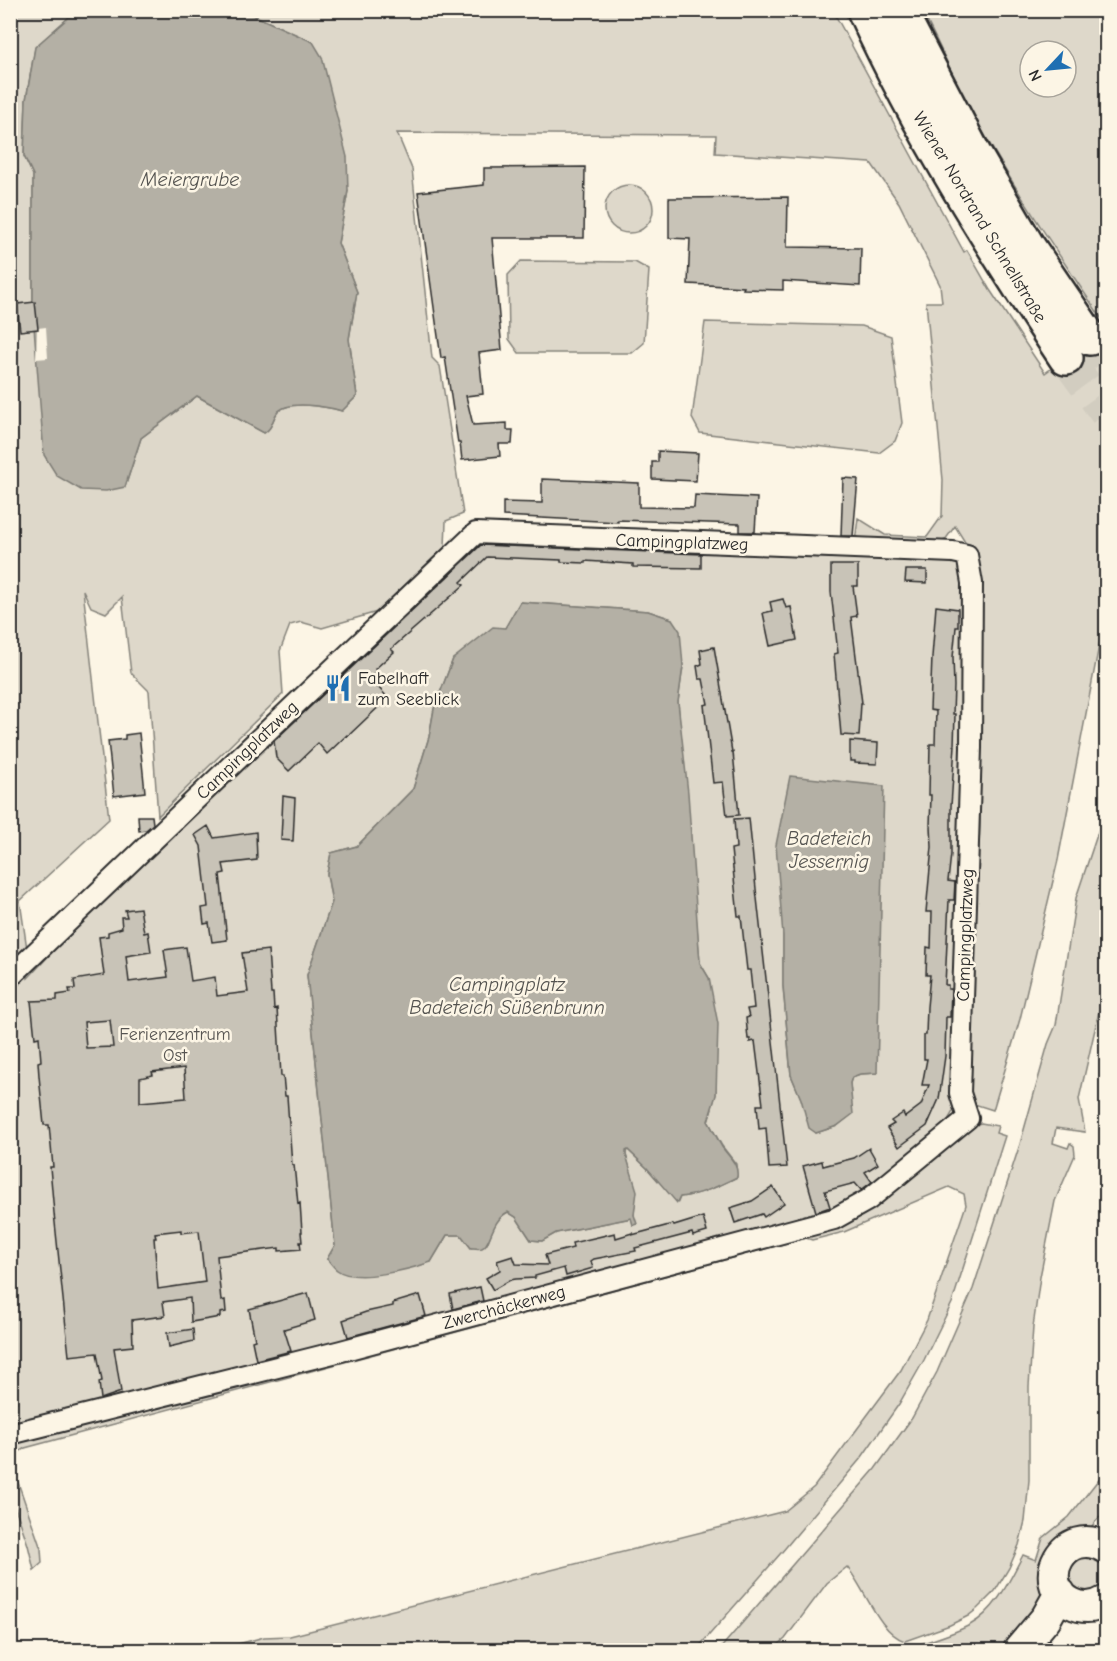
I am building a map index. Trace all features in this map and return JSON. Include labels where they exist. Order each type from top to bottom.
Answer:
[{"type":"highway","name":"Wiener Nordrand Schnellstraße","points":[[864,10],[942,162],[1006,268],[1078,348],[1027,245],[974,154],[899,10]]},
{"type":"main road","points":[[1104,1542],[1078,1542],[1068,1547],[1056,1563],[1054,1573],[1055,1583],[1068,1599],[1092,1607],[1106,1602]]},
{"type":"main road","points":[[1019,1650],[1046,1618],[1068,1599]]},
{"type":"main road","points":[[1042,1650],[1068,1599]]},
{"type":"street","name":"Campingplatzweg","points":[[10,977],[476,533],[952,552],[967,555],[972,583],[971,748],[960,1093],[968,1118]]},
{"type":"street","name":"Zwerchäckerweg","points":[[10,1434],[341,1351],[834,1219],[868,1200],[968,1118]]},
{"type":"shaded area","points":[[10,1575],[16,1613],[19,1650],[11,1650]]},
{"type":"green space","points":[[11,11],[76,11],[35,48],[26,100],[24,156],[33,175],[33,314],[125,487],[141,438],[197,396],[264,433],[269,429],[277,413],[289,406],[308,405],[342,411],[357,396],[349,339],[357,292],[338,243],[348,191],[313,42],[244,11],[833,11],[964,252],[967,250],[990,290],[1045,373],[1106,329],[1106,609],[1058,860],[1020,1019],[993,1110],[974,1104],[967,1091],[980,825],[979,627],[973,555],[955,526],[945,540],[927,546],[855,542],[858,518],[885,535],[927,537],[942,516],[943,480],[926,302],[942,302],[940,285],[899,203],[871,163],[715,153],[716,135],[397,133],[412,169],[432,358],[440,366],[463,514],[446,521],[445,547],[377,612],[322,628],[301,622],[290,625],[280,651],[283,694],[158,816],[149,691],[131,673],[122,597],[106,613],[91,607],[83,590],[109,819],[20,901],[27,949],[11,969]]},
{"type":"green space","points":[[922,11],[1106,11],[1106,325],[1017,189],[968,105]]},
{"type":"green space","points":[[629,185],[646,192],[653,209],[646,226],[629,233],[612,226],[605,209],[612,192]]},
{"type":"green space","points":[[521,261],[635,262],[649,270],[644,343],[632,353],[519,353],[509,339],[508,275]]},
{"type":"green space","points":[[705,322],[862,326],[891,336],[902,423],[895,441],[879,453],[700,433],[692,418]]},
{"type":"green space","name":"Ferienzentrum Ost","points":[[482,541],[959,563],[963,589],[956,1106],[940,1134],[860,1198],[828,1213],[487,1307],[75,1407],[18,1424],[15,1403],[17,1402],[10,1366],[10,985],[27,970],[28,978],[114,886]],"holes":[[[520,602],[648,611],[672,619],[683,666],[678,702],[700,963],[709,978],[716,1094],[708,1121],[722,1146],[736,1164],[737,1177],[702,1192],[680,1197],[678,1202],[628,1150],[626,1155],[636,1191],[634,1215],[636,1224],[633,1225],[632,1218],[556,1233],[542,1241],[531,1240],[516,1217],[508,1212],[497,1221],[487,1244],[471,1248],[461,1235],[447,1235],[431,1262],[327,1259],[335,1245],[307,975],[332,902],[327,874],[331,853],[357,846],[413,789],[429,737],[434,709],[453,659],[505,628]],[[783,936],[877,1073],[852,1077],[850,1083],[852,1114],[837,1126],[816,1133],[791,1075],[783,986]]]},
{"type":"green space","points":[[1106,808],[1106,981],[1079,1099],[1085,1132],[1056,1128],[1053,1143],[1068,1148],[1070,1143],[1074,1146],[1075,1155],[1055,1201],[1040,1277],[1033,1327],[1029,1386],[1029,1480],[1025,1521],[1019,1545],[1009,1568],[995,1591],[968,1616],[905,1641],[887,1629],[847,1567],[827,1583],[785,1639],[772,1650],[719,1650],[875,1469],[912,1418],[937,1372],[973,1289],[1020,1144],[1048,1044],[1056,1025],[1076,898]]},
{"type":"green space","points":[[981,1123],[998,1126],[996,1133],[1005,1136],[952,1303],[924,1360],[899,1404],[862,1457],[696,1650],[216,1650],[264,1637],[290,1636],[785,1511],[814,1487],[901,1370],[927,1320],[966,1205],[964,1194],[949,1187],[844,1232],[812,1240],[806,1238],[25,1448],[14,1455],[12,1465],[41,1549],[42,1563],[34,1570],[11,1495],[10,1441],[831,1227],[969,1126]]},
{"type":"green space","points":[[1106,1470],[1106,1510],[1066,1560],[1009,1650],[909,1650],[964,1628],[987,1612],[1013,1575],[1023,1555],[1036,1560],[1043,1538],[1069,1517]]},
{"type":"green space","points":[[1079,1551],[1106,1561],[1104,1591],[1075,1595],[1064,1568]]},
{"type":"water","name":"Meiergrube","points":[[76,11],[244,11],[313,42],[322,57],[347,157],[348,191],[338,243],[357,292],[349,339],[357,396],[342,411],[308,405],[289,406],[277,413],[264,433],[197,396],[141,438],[125,487],[106,491],[81,490],[57,476],[44,455],[33,314],[33,175],[24,156],[26,100],[35,47]]},
{"type":"water","name":"Campingplatz Badeteich Süßenbrunn","points":[[520,602],[648,611],[672,619],[680,631],[683,666],[678,702],[688,793],[700,963],[709,978],[718,1024],[716,1095],[708,1121],[722,1147],[735,1164],[737,1177],[702,1192],[680,1197],[677,1203],[628,1150],[626,1155],[637,1191],[634,1215],[637,1224],[633,1225],[631,1218],[556,1233],[542,1241],[531,1240],[516,1217],[508,1212],[498,1221],[485,1246],[481,1248],[471,1248],[461,1235],[447,1235],[431,1262],[383,1274],[356,1276],[345,1274],[337,1270],[327,1259],[335,1245],[307,975],[332,902],[327,874],[331,853],[357,846],[413,789],[429,737],[434,709],[453,659],[493,627],[505,628]]},
{"type":"water","name":"Badeteich Jessernig","points":[[790,776],[884,786],[877,1073],[852,1077],[850,1083],[853,1114],[837,1126],[816,1133],[809,1128],[791,1075],[783,986],[783,936],[776,845]]},
{"type":"pier","points":[[46,327],[48,358],[36,359],[37,330]]},
{"type":"building","points":[[585,167],[584,238],[492,238],[502,350],[479,353],[483,394],[466,396],[473,425],[507,423],[507,430],[513,430],[512,444],[499,444],[500,456],[462,460],[445,357],[441,358],[418,192],[484,185],[484,168]]},
{"type":"building","points":[[788,197],[787,247],[861,248],[860,286],[783,281],[783,290],[688,284],[690,239],[669,238],[669,198]]},
{"type":"building","points":[[35,302],[38,329],[20,331],[17,304]]},
{"type":"building","points":[[658,451],[698,453],[696,481],[652,479],[652,462],[658,462]]},
{"type":"building","points":[[843,478],[858,479],[853,536],[841,536]]},
{"type":"building","points":[[542,479],[639,483],[639,507],[694,508],[695,495],[757,498],[755,532],[740,532],[740,524],[618,520],[618,522],[503,516],[503,502],[542,503]]},
{"type":"building","points":[[481,545],[701,554],[701,568],[633,567],[633,564],[487,557],[461,582],[464,585],[391,649],[394,652],[369,677],[388,698],[327,754],[318,743],[289,771],[276,758],[274,741]]},
{"type":"building","points":[[831,565],[858,565],[858,586],[853,586],[857,616],[851,617],[862,703],[859,736],[841,735],[834,654],[838,653],[831,592]]},
{"type":"building","points":[[906,570],[927,570],[927,583],[905,582]]},
{"type":"building","points":[[783,599],[786,608],[791,607],[797,640],[770,646],[763,613],[772,611],[770,602]]},
{"type":"building","points":[[936,606],[958,609],[958,627],[956,627],[953,657],[955,745],[948,881],[955,882],[954,900],[949,900],[945,985],[951,989],[950,1017],[946,1017],[945,1056],[939,1099],[927,1126],[899,1147],[887,1128],[894,1124],[891,1121],[903,1113],[905,1117],[921,1105],[929,1085],[922,1085],[927,1059],[924,1059],[924,1035],[926,1035],[930,975],[926,975],[927,947],[931,948],[932,912],[926,912],[932,847],[931,795],[929,795],[930,744],[935,744],[936,711],[930,710]]},
{"type":"building","points":[[714,647],[733,752],[739,815],[727,816],[723,782],[713,783],[704,705],[708,704],[703,679],[699,679],[697,666],[702,664],[700,650]]},
{"type":"building","points":[[139,733],[145,792],[114,796],[108,741],[125,739],[125,735]]},
{"type":"building","points":[[850,741],[878,743],[877,764],[850,761]]},
{"type":"building","points":[[283,796],[295,798],[293,841],[281,840]]},
{"type":"building","points":[[138,816],[152,816],[153,824],[146,830],[139,831]]},
{"type":"building","points":[[749,818],[787,1167],[769,1168],[766,1128],[759,1129],[757,1105],[763,1105],[755,1041],[750,1042],[748,1039],[747,1009],[754,1008],[741,916],[738,916],[731,849],[736,848],[734,819]]},
{"type":"building","points":[[208,826],[214,838],[256,832],[257,860],[223,864],[225,873],[220,874],[227,940],[212,942],[209,923],[204,924],[202,908],[208,907],[201,846],[195,835]]},
{"type":"building","points":[[140,908],[144,933],[148,932],[151,952],[126,956],[129,982],[168,977],[164,950],[186,947],[191,981],[215,977],[217,996],[248,992],[242,953],[268,950],[271,993],[273,993],[274,1009],[277,1008],[281,1076],[283,1076],[285,1096],[287,1096],[292,1165],[294,1165],[298,1204],[300,1203],[302,1242],[300,1242],[301,1249],[279,1251],[279,1248],[217,1256],[221,1301],[225,1300],[226,1312],[220,1313],[220,1317],[191,1322],[190,1298],[163,1302],[165,1316],[132,1320],[133,1346],[114,1348],[121,1392],[101,1399],[99,1382],[102,1381],[97,1353],[69,1356],[50,1167],[53,1167],[49,1125],[44,1125],[38,1062],[41,1061],[39,1037],[35,1038],[31,1001],[57,1000],[57,995],[70,993],[69,989],[75,989],[74,980],[104,975],[99,937],[108,936],[108,932],[122,928],[121,917],[127,917],[125,910]],"holes":[[[110,1020],[113,1047],[86,1048],[84,1022]],[[184,1068],[186,1098],[140,1102],[140,1078],[153,1075],[152,1072]],[[181,1230],[181,1233],[199,1231],[205,1282],[158,1289],[155,1233]]]},
{"type":"building","points":[[869,1148],[878,1164],[865,1172],[872,1182],[861,1190],[855,1183],[825,1191],[830,1207],[816,1212],[803,1166],[822,1161],[823,1166],[854,1158]]},
{"type":"building","points":[[773,1187],[784,1203],[764,1217],[762,1214],[735,1223],[730,1208],[752,1201]]},
{"type":"building","points":[[703,1217],[707,1232],[693,1236],[692,1233],[635,1248],[636,1251],[594,1259],[591,1261],[593,1268],[566,1276],[564,1268],[535,1276],[535,1278],[510,1280],[493,1290],[486,1278],[500,1270],[497,1261],[513,1256],[516,1264],[548,1265],[545,1255],[573,1248],[572,1243],[615,1233],[616,1238],[632,1233],[632,1235]]},
{"type":"building","points":[[480,1287],[483,1301],[453,1309],[450,1294]]},
{"type":"building","points":[[308,1293],[315,1320],[284,1329],[291,1351],[256,1360],[249,1309]]},
{"type":"building","points":[[420,1295],[426,1316],[348,1337],[343,1320],[393,1306],[393,1303]]},
{"type":"building","points":[[193,1329],[194,1341],[169,1347],[167,1333]]},
{"type":"tunnel","points":[[1090,338],[1106,360]]},
{"type":"tunnel","points":[[1066,358],[1106,413]]},
{"type":"place","name":"Fabelhaft zum Seeblick","points":[[338,688]]}]
